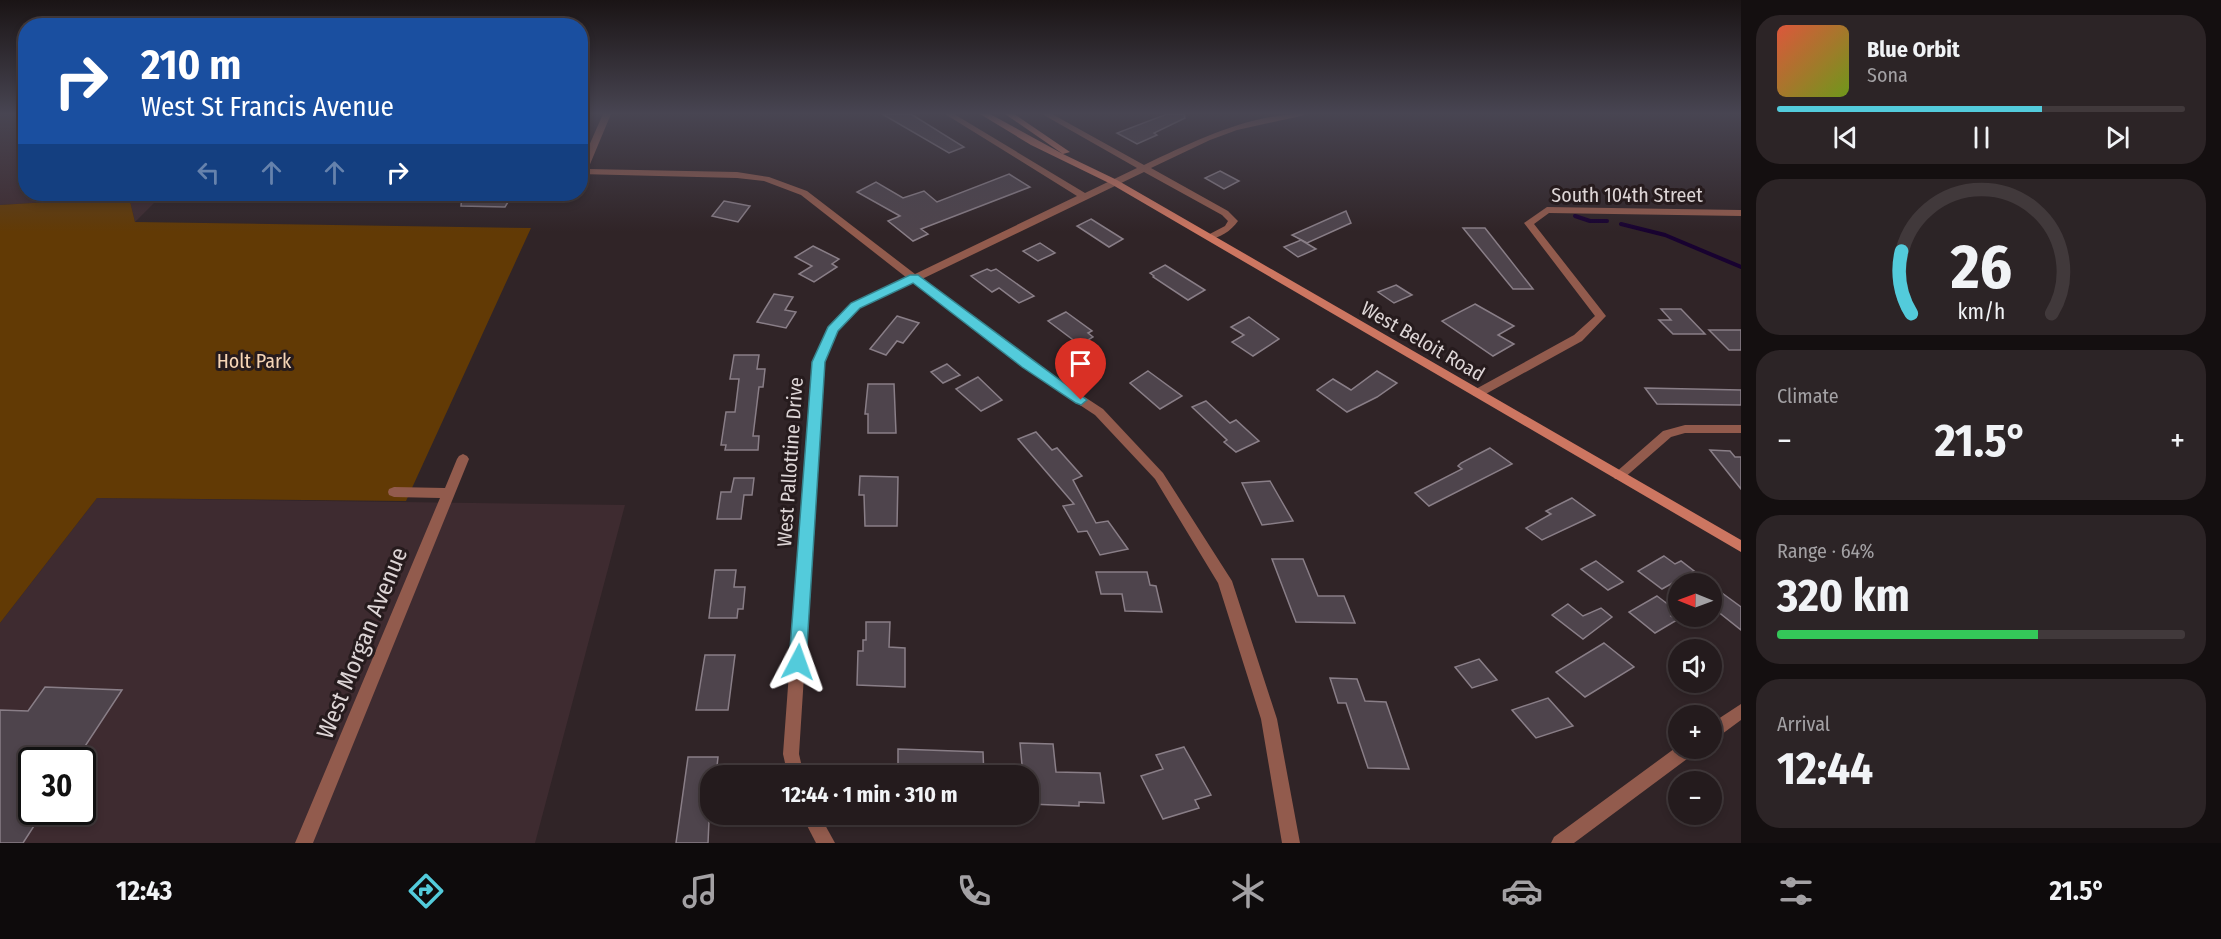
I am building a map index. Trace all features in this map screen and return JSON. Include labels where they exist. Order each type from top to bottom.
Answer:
[{"type":"main road","name":"West Beloit Road","points":[[1057,153],[1086,166]]},
{"type":"main road","name":"West Beloit Road","points":[[1067,153],[1741,547]]},
{"type":"street","points":[[1013,153],[1083,196]]},
{"type":"street","points":[[1117,153],[1225,213],[1233,221],[1228,228],[1209,237]]},
{"type":"street","name":"West Pallottine Drive","points":[[794,765],[792,754],[818,362],[832,330],[856,306],[1175,153]]},
{"type":"street","points":[[588,171],[737,175],[766,179],[811,197],[1026,364],[1099,412],[1160,476],[1225,581],[1269,719],[1291,843]]},
{"type":"street","name":"South 104th Street","points":[[1478,393],[1578,338],[1601,316],[1584,290],[1546,248],[1529,223],[1547,210],[1741,213]]},
{"type":"street","points":[[1619,476],[1667,434],[1685,429],[1741,429]]},
{"type":"street","name":"West Morgan Avenue","points":[[304,843],[462,459]]},
{"type":"street","points":[[394,492],[448,493]]},
{"type":"street","points":[[1722,725],[1741,711]]},
{"type":"street","points":[[1560,843],[1674,759]]},
{"type":"street","points":[[815,825],[826,843]]},
{"type":"shaded area","points":[[0,153],[18,153],[18,201],[64,201],[0,205]]},
{"type":"shaded area","points":[[130,201],[156,201],[135,222]]},
{"type":"shaded area","points":[[97,498],[625,505],[535,843],[0,843],[0,623]]},
{"type":"green space","name":"Holt Park","points":[[64,201],[130,201],[135,222],[531,228],[406,501],[97,498],[0,623],[0,205]]},
{"type":"building","points":[[1220,171],[1239,181],[1224,189],[1205,178]]},
{"type":"building","points":[[1009,174],[1030,187],[921,229],[928,234],[913,241],[888,221],[900,216],[857,192],[876,182],[903,198],[924,191],[937,202]]},
{"type":"building","points":[[461,201],[509,201],[505,207],[461,206]]},
{"type":"building","points":[[724,201],[750,206],[738,222],[712,216]]},
{"type":"building","points":[[1346,211],[1351,223],[1307,243],[1292,235]]},
{"type":"building","points":[[1091,219],[1123,239],[1109,247],[1077,226]]},
{"type":"building","points":[[1463,228],[1485,228],[1533,289],[1513,289]]},
{"type":"building","points":[[1301,240],[1316,249],[1298,257],[1284,247]]},
{"type":"building","points":[[1040,243],[1055,253],[1038,261],[1023,251]]},
{"type":"building","points":[[813,246],[839,259],[832,264],[837,267],[814,282],[799,274],[812,266],[795,257]]},
{"type":"building","points":[[1165,265],[1205,290],[1188,300],[1150,273]]},
{"type":"building","points":[[987,269],[991,271],[996,269],[1034,296],[1019,303],[999,288],[992,292],[971,276]]},
{"type":"building","points":[[1396,285],[1412,295],[1394,303],[1378,292]]},
{"type":"building","points":[[774,294],[793,297],[785,310],[796,312],[786,328],[757,322]]},
{"type":"building","points":[[1475,304],[1514,326],[1498,335],[1514,344],[1493,356],[1442,321]]},
{"type":"building","points":[[1661,309],[1681,309],[1705,334],[1673,334],[1659,320],[1671,320]]},
{"type":"building","points":[[1066,312],[1092,331],[1088,333],[1093,337],[1080,345],[1048,321]]},
{"type":"building","points":[[897,316],[919,323],[903,343],[897,341],[886,355],[870,349]]},
{"type":"building","points":[[1249,317],[1279,339],[1253,356],[1232,342],[1244,335],[1231,327]]},
{"type":"building","points":[[1709,330],[1741,330],[1741,350],[1729,350]]},
{"type":"building","points":[[734,355],[759,355],[757,369],[765,369],[763,387],[759,387],[753,436],[759,436],[758,450],[725,450],[726,445],[721,445],[726,412],[735,412],[739,379],[730,379]]},
{"type":"building","points":[[947,364],[960,375],[943,383],[931,372]]},
{"type":"building","points":[[1148,371],[1182,396],[1160,409],[1130,383]]},
{"type":"building","points":[[1377,371],[1397,383],[1377,397],[1347,412],[1317,390],[1333,379],[1351,390]]},
{"type":"building","points":[[978,377],[1002,400],[981,411],[956,389]]},
{"type":"building","points":[[868,384],[894,384],[896,433],[868,433],[868,414],[865,414]]},
{"type":"building","points":[[1645,388],[1741,390],[1741,405],[1657,404]]},
{"type":"building","points":[[1206,401],[1230,423],[1236,420],[1259,441],[1236,452],[1224,442],[1227,440],[1192,407]]},
{"type":"building","points":[[1036,432],[1052,450],[1057,448],[1082,476],[1073,480],[1096,523],[1108,521],[1128,549],[1100,555],[1087,531],[1078,532],[1063,506],[1074,504],[1018,439]]},
{"type":"building","points":[[1490,448],[1512,464],[1429,506],[1415,493],[1462,469],[1458,466],[1461,463]]},
{"type":"building","points":[[1710,450],[1730,451],[1735,457],[1741,457],[1741,489]]},
{"type":"building","points":[[860,476],[898,477],[897,526],[865,526],[864,495],[859,495]]},
{"type":"building","points":[[734,478],[754,478],[752,495],[744,495],[741,519],[717,519],[721,492],[731,492]]},
{"type":"building","points":[[1270,481],[1293,521],[1262,525],[1242,483]]},
{"type":"building","points":[[1572,498],[1595,515],[1542,540],[1526,528],[1551,514],[1546,511]]},
{"type":"building","points":[[1664,556],[1675,564],[1681,561],[1694,571],[1668,573],[1668,586],[1662,589],[1638,571]]},
{"type":"building","points":[[1272,559],[1303,559],[1318,596],[1344,596],[1355,623],[1296,622]]},
{"type":"building","points":[[1596,561],[1623,582],[1608,590],[1581,569]]},
{"type":"building","points":[[715,570],[736,570],[734,587],[745,587],[743,609],[738,609],[737,618],[709,618]]},
{"type":"building","points":[[1096,572],[1147,572],[1150,585],[1156,586],[1162,612],[1125,611],[1122,594],[1101,594]]},
{"type":"building","points":[[1722,593],[1741,607],[1741,630],[1722,615]]},
{"type":"building","points":[[1657,596],[1668,604],[1668,625],[1655,633],[1629,612]]},
{"type":"building","points":[[1568,604],[1583,616],[1601,608],[1612,617],[1583,639],[1552,615]]},
{"type":"building","points":[[866,622],[890,622],[889,647],[905,648],[905,687],[857,685],[858,651],[863,651],[863,640],[866,640]]},
{"type":"building","points":[[1604,643],[1634,667],[1585,697],[1556,672]]},
{"type":"building","points":[[705,655],[735,655],[728,710],[696,710]]},
{"type":"building","points":[[1479,659],[1497,680],[1472,688],[1455,667]]},
{"type":"building","points":[[1330,678],[1357,679],[1365,701],[1386,702],[1409,769],[1368,768],[1346,703],[1338,703]]},
{"type":"building","points":[[45,687],[122,690],[85,747],[18,747],[18,825],[35,825],[23,843],[0,843],[0,710],[28,711]]},
{"type":"building","points":[[1548,698],[1573,726],[1536,738],[1512,710]]},
{"type":"building","points":[[1020,743],[1053,744],[1056,772],[1100,773],[1104,803],[1079,802],[1079,806],[1039,804],[1039,765],[1022,765]]},
{"type":"building","points":[[1184,747],[1211,795],[1195,800],[1199,808],[1163,819],[1141,776],[1163,769],[1156,755]]},
{"type":"building","points":[[898,749],[983,752],[984,765],[898,765]]},
{"type":"building","points":[[688,757],[718,757],[717,765],[700,765],[700,825],[709,825],[708,843],[676,843]]},
{"type":"waterway","points":[[1575,216],[1590,221],[1607,221]]},
{"type":"waterway","points":[[1621,224],[1665,235],[1741,267]]},
{"type":"route","points":[[798,662],[818,362],[832,330],[856,306],[914,278],[1026,364],[1081,400]]}]
